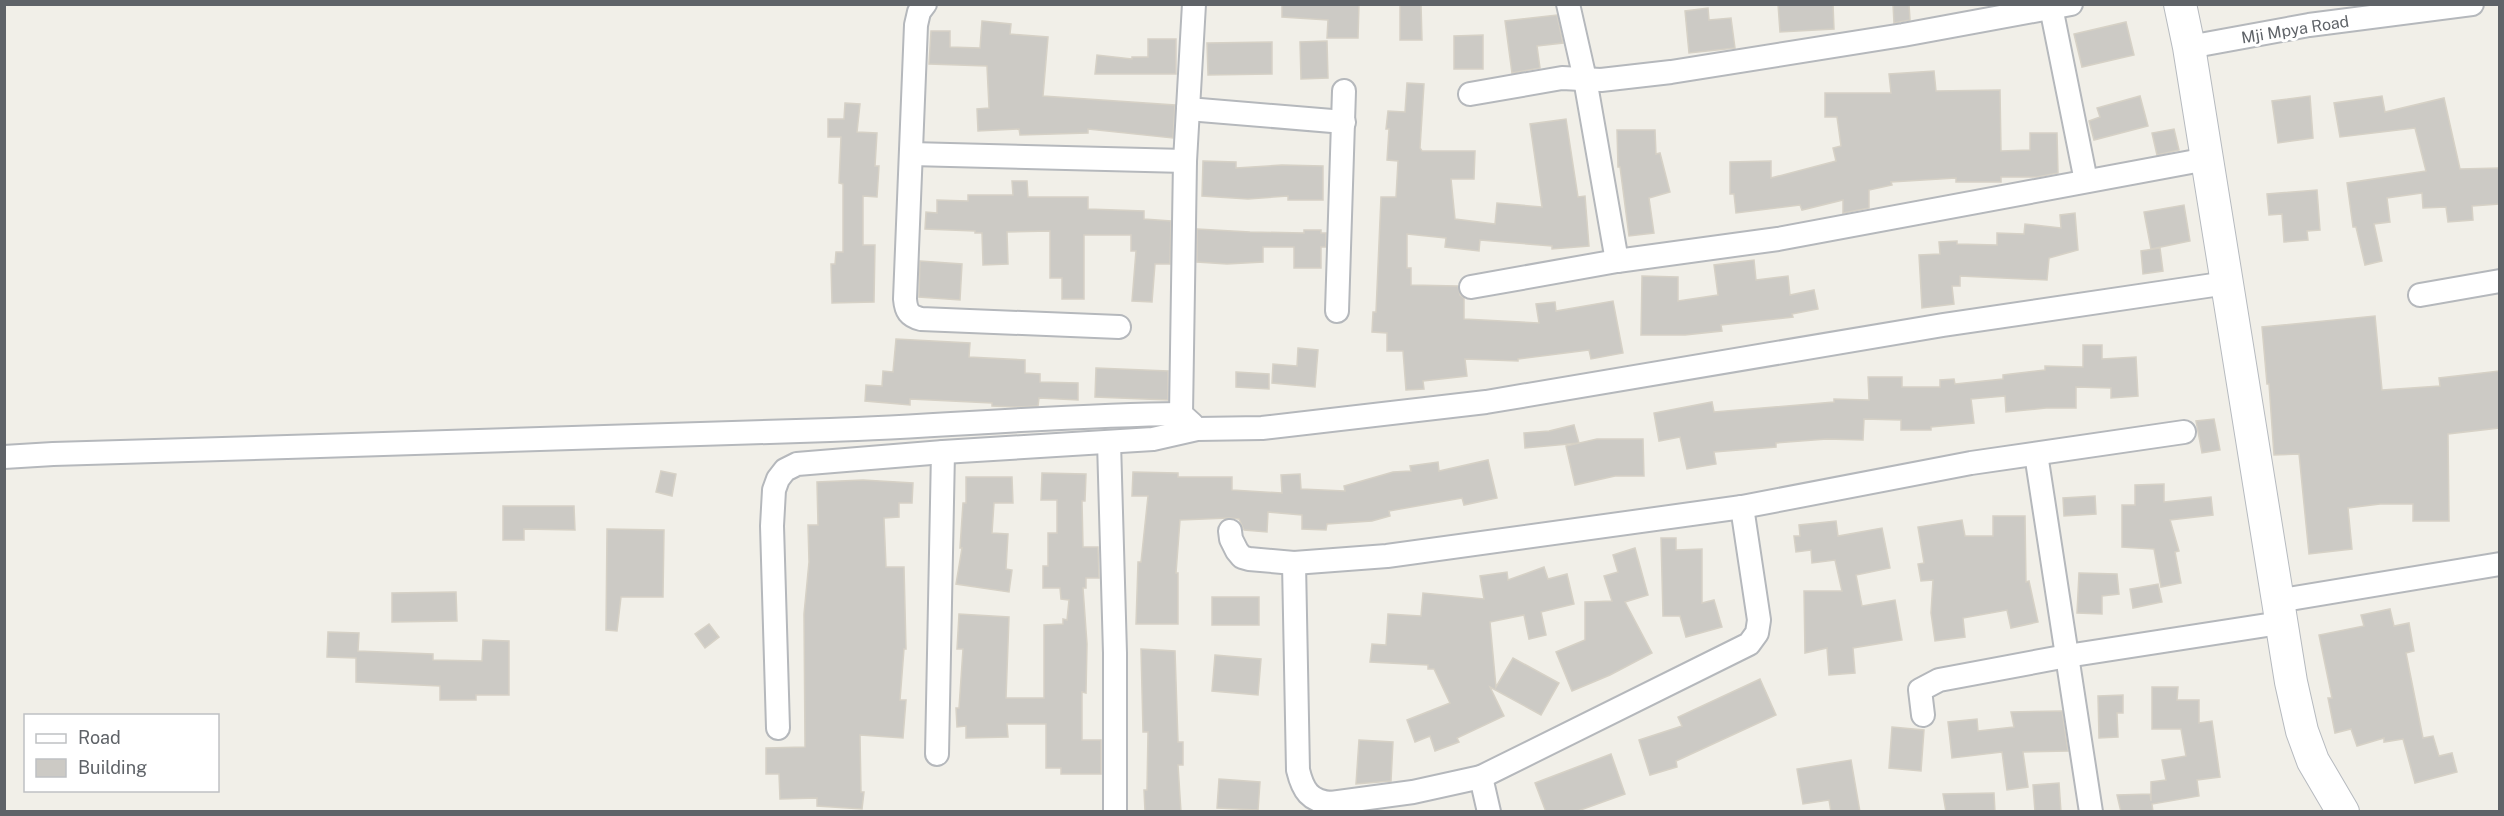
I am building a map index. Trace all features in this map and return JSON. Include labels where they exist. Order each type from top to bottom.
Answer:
[{"type":"street","points":[[925,4],[919,12],[916,25],[906,308],[913,317],[1119,327]]},
{"type":"street","points":[[1189,421],[1185,161],[1194,4]]},
{"type":"street","points":[[1568,4],[1585,79],[1617,261]]},
{"type":"street","points":[[2180,4],[2189,47],[2279,612],[2302,731],[2313,760],[2343,812]]},
{"type":"street","name":"Mji Mpya Road","points":[[2189,47],[2309,25],[2472,4]]},
{"type":"street","points":[[1470,94],[1562,78],[1628,79],[1747,61],[2061,6],[2085,181]]},
{"type":"street","points":[[1337,311],[1344,91]]},
{"type":"street","points":[[1188,110],[1344,122]]},
{"type":"street","points":[[911,154],[1185,161]]},
{"type":"street","points":[[1471,287],[1617,261],[1778,239],[2207,159]]},
{"type":"street","points":[[2420,295],[2499,281]]},
{"type":"street","points":[[4,457],[833,430],[1011,419],[1189,421],[1262,428],[1486,402],[1943,325],[2227,283]]},
{"type":"street","points":[[778,728],[772,526],[774,490],[778,478],[785,470],[796,464],[1153,439],[1189,421]]},
{"type":"street","points":[[1230,531],[1233,546],[1242,557],[1294,563],[1387,556],[1742,507],[1971,463],[2184,432]]},
{"type":"street","points":[[1109,442],[1115,653],[1115,812]]},
{"type":"street","points":[[937,754],[943,452]]},
{"type":"street","points":[[2036,454],[2091,812]]},
{"type":"street","points":[[1294,563],[1298,770],[1307,795],[1320,802],[1331,803],[1413,792],[1481,777],[1749,644],[1757,633],[1760,620],[1742,507]]},
{"type":"street","points":[[1923,715],[1920,690],[1931,683],[2279,612],[2499,564]]},
{"type":"street","points":[[1481,777],[1489,812]]},
{"type":"building","points":[[1282,4],[1359,4],[1358,38],[1327,38],[1328,20],[1282,17]]},
{"type":"building","points":[[1400,4],[1421,4],[1422,40],[1400,40]]},
{"type":"building","points":[[1778,4],[1833,4],[1834,29],[1780,32]]},
{"type":"building","points":[[1893,4],[1909,4],[1910,20],[1894,23]]},
{"type":"building","points":[[1708,8],[1709,20],[1731,18],[1735,48],[1689,53],[1685,11]]},
{"type":"building","points":[[1557,15],[1563,43],[1537,46],[1540,68],[1512,73],[1505,21]]},
{"type":"building","points":[[982,21],[1011,24],[1010,34],[1048,37],[1043,96],[1175,105],[1173,138],[1088,129],[1088,133],[1020,135],[1019,129],[978,131],[977,109],[989,108],[987,66],[929,64],[931,31],[950,31],[950,47],[980,48]]},
{"type":"building","points":[[2126,22],[2134,55],[2082,67],[2074,34]]},
{"type":"building","points":[[1483,35],[1483,69],[1454,69],[1454,36]]},
{"type":"building","points":[[1148,39],[1176,39],[1176,74],[1095,74],[1097,55],[1132,59],[1132,57],[1148,57]]},
{"type":"building","points":[[1327,41],[1328,78],[1301,79],[1300,42]]},
{"type":"building","points":[[1272,42],[1272,74],[1208,75],[1207,43]]},
{"type":"building","points":[[1934,71],[1936,91],[2000,90],[2001,151],[2030,150],[2030,133],[2057,133],[2058,173],[2037,177],[2001,177],[2001,182],[1956,182],[1956,178],[1891,182],[1892,185],[1869,190],[1869,208],[1843,213],[1843,200],[1802,210],[1800,205],[1736,213],[1734,194],[1730,194],[1730,162],[1771,161],[1771,178],[1836,161],[1833,148],[1841,146],[1837,117],[1825,117],[1825,93],[1891,93],[1889,74]]},
{"type":"building","points":[[1407,83],[1424,84],[1420,148],[1422,151],[1475,151],[1474,179],[1451,179],[1455,219],[1495,224],[1497,203],[1542,207],[1530,124],[1566,119],[1578,197],[1585,196],[1589,246],[1552,249],[1552,246],[1480,240],[1479,251],[1445,247],[1446,238],[1407,234],[1407,268],[1411,268],[1411,285],[1458,286],[1460,295],[1464,298],[1464,319],[1539,323],[1536,304],[1555,302],[1556,311],[1613,301],[1623,353],[1591,359],[1589,350],[1518,359],[1518,361],[1465,359],[1467,376],[1423,381],[1424,389],[1406,390],[1403,351],[1387,351],[1387,333],[1372,332],[1373,312],[1376,312],[1381,197],[1396,197],[1398,161],[1387,160],[1388,111],[1405,112]]},
{"type":"building","points":[[2140,96],[2148,126],[2094,140],[2089,121],[2100,117],[2097,108]]},
{"type":"building","points":[[2310,96],[2313,138],[2278,143],[2272,101]]},
{"type":"building","points":[[2382,96],[2385,112],[2444,98],[2460,169],[2499,168],[2499,204],[2472,206],[2473,220],[2448,222],[2446,207],[2423,208],[2422,193],[2387,198],[2390,222],[2374,224],[2382,261],[2365,265],[2356,227],[2353,227],[2347,183],[2426,171],[2415,128],[2340,137],[2334,103]]},
{"type":"building","points":[[845,103],[860,104],[857,132],[877,133],[875,166],[879,166],[877,197],[863,196],[863,245],[875,245],[874,302],[832,303],[831,264],[835,264],[836,252],[843,252],[843,184],[839,183],[841,137],[828,137],[828,119],[844,119]]},
{"type":"building","points":[[2174,129],[2179,150],[2157,155],[2152,133]]},
{"type":"building","points":[[1617,130],[1655,130],[1656,154],[1660,153],[1670,192],[1649,198],[1654,233],[1629,236],[1620,167],[1618,167]]},
{"type":"building","points":[[1203,161],[1236,162],[1236,168],[1282,165],[1323,166],[1323,200],[1288,200],[1288,196],[1248,199],[1202,196]]},
{"type":"building","points":[[1012,181],[1027,181],[1028,197],[1088,197],[1088,209],[1144,211],[1144,219],[1171,221],[1170,264],[1155,264],[1152,302],[1132,301],[1136,251],[1131,251],[1131,235],[1084,235],[1084,299],[1062,299],[1062,278],[1050,278],[1050,231],[1007,232],[1008,264],[983,265],[982,233],[925,229],[926,212],[937,213],[937,200],[968,201],[968,195],[1013,195]]},
{"type":"building","points":[[2317,190],[2320,230],[2307,231],[2308,240],[2284,242],[2282,214],[2269,215],[2267,194]]},
{"type":"building","points":[[2184,205],[2190,241],[2151,249],[2144,212]]},
{"type":"building","points":[[2075,213],[2078,250],[2049,258],[2047,280],[1960,276],[1960,286],[1952,286],[1954,304],[1922,308],[1919,255],[1940,254],[1939,242],[1957,241],[1957,244],[1997,245],[1997,233],[2024,234],[2025,224],[2061,228],[2060,215]]},
{"type":"building","points":[[1197,229],[1304,233],[1304,230],[1321,230],[1321,233],[1326,233],[1326,247],[1321,247],[1321,268],[1294,268],[1294,247],[1263,247],[1263,262],[1227,264],[1197,262]]},
{"type":"building","points":[[2160,248],[2163,271],[2143,274],[2141,251]]},
{"type":"building","points":[[1754,260],[1756,280],[1788,276],[1790,295],[1814,290],[1818,309],[1792,314],[1793,317],[1721,325],[1722,331],[1685,335],[1641,335],[1642,276],[1678,277],[1678,301],[1718,295],[1714,265]]},
{"type":"building","points":[[920,261],[962,264],[960,300],[919,297]]},
{"type":"building","points":[[2375,316],[2382,390],[2440,386],[2439,378],[2499,371],[2499,428],[2448,434],[2449,521],[2413,521],[2413,504],[2380,504],[2348,508],[2352,549],[2309,554],[2299,454],[2274,455],[2262,327]]},
{"type":"building","points":[[896,339],[970,343],[969,357],[1025,360],[1025,373],[1040,374],[1040,382],[1078,383],[1078,400],[1039,398],[1038,406],[1015,407],[992,406],[992,403],[910,399],[910,405],[865,401],[866,385],[882,386],[883,371],[893,372]]},
{"type":"building","points":[[2083,345],[2102,345],[2102,359],[2136,357],[2138,396],[2111,398],[2111,388],[2076,387],[2076,408],[2006,412],[2005,396],[1971,399],[1974,423],[1931,427],[1931,430],[1901,430],[1901,420],[1864,419],[1863,440],[1827,439],[1776,443],[1776,447],[1714,452],[1716,464],[1687,469],[1680,437],[1659,441],[1654,413],[1712,402],[1714,412],[1834,402],[1834,399],[1869,400],[1868,377],[1902,377],[1902,387],[1940,387],[1940,380],[1954,379],[1955,384],[2003,379],[2003,375],[2045,370],[2045,366],[2083,367]]},
{"type":"building","points":[[1298,348],[1318,350],[1315,387],[1272,383],[1273,364],[1297,366]]},
{"type":"building","points":[[1096,368],[1168,371],[1168,400],[1095,397]]},
{"type":"building","points":[[1236,372],[1269,374],[1269,389],[1236,387]]},
{"type":"building","points":[[2214,419],[2220,450],[2202,453],[2196,421]]},
{"type":"building","points":[[1574,425],[1579,443],[1525,448],[1524,433],[1549,431]]},
{"type":"building","points":[[1597,439],[1643,439],[1644,476],[1615,476],[1575,485],[1566,446]]},
{"type":"building","points":[[1488,460],[1497,498],[1464,505],[1462,498],[1389,511],[1390,516],[1372,521],[1327,524],[1326,530],[1302,529],[1302,515],[1268,512],[1267,532],[1244,530],[1239,519],[1180,520],[1176,573],[1178,573],[1178,624],[1136,624],[1138,562],[1141,562],[1148,496],[1132,496],[1133,472],[1178,473],[1178,477],[1232,477],[1232,490],[1282,493],[1281,475],[1300,474],[1301,489],[1345,491],[1344,486],[1393,472],[1411,471],[1410,466],[1438,462],[1439,471]]},
{"type":"building","points":[[661,471],[676,474],[672,496],[656,492]]},
{"type":"building","points":[[1042,473],[1086,474],[1085,501],[1082,501],[1083,547],[1098,547],[1099,578],[1086,578],[1086,588],[1083,588],[1087,644],[1086,693],[1082,692],[1082,740],[1101,740],[1101,774],[1061,774],[1061,768],[1046,768],[1046,724],[1007,724],[1008,737],[966,738],[966,726],[957,727],[956,708],[959,708],[963,649],[957,649],[959,614],[1009,617],[1006,698],[1044,698],[1044,625],[1063,624],[1063,619],[1067,620],[1069,600],[1061,599],[1060,588],[1043,588],[1043,566],[1048,566],[1048,533],[1057,533],[1057,500],[1041,500]]},
{"type":"building","points":[[966,477],[1012,477],[1013,503],[994,503],[992,533],[1008,534],[1006,569],[1012,570],[1009,592],[956,584],[962,548],[960,548],[963,503],[966,503]]},
{"type":"building","points":[[863,480],[913,483],[912,503],[899,503],[899,517],[884,518],[886,567],[904,567],[906,649],[904,649],[900,700],[906,700],[903,738],[860,735],[861,792],[864,792],[862,809],[817,806],[817,798],[780,799],[779,774],[766,774],[766,748],[805,747],[804,614],[809,562],[808,525],[818,525],[817,482]]},
{"type":"building","points":[[2164,484],[2164,502],[2211,497],[2213,515],[2170,520],[2179,551],[2175,552],[2181,583],[2161,587],[2154,549],[2122,547],[2122,505],[2135,505],[2135,485]]},
{"type":"building","points":[[2095,496],[2096,514],[2064,516],[2063,498]]},
{"type":"building","points":[[503,506],[574,506],[575,530],[524,529],[524,540],[503,540]]},
{"type":"building","points":[[1993,516],[2025,516],[2026,582],[2029,581],[2038,622],[2011,628],[2007,610],[1963,618],[1965,637],[1935,641],[1931,613],[1933,580],[1921,581],[1918,564],[1924,563],[1918,527],[1962,520],[1965,536],[1993,536]]},
{"type":"building","points":[[1836,521],[1838,536],[1882,528],[1890,568],[1856,575],[1862,606],[1895,600],[1902,640],[1853,648],[1855,673],[1829,675],[1827,648],[1805,653],[1804,591],[1842,591],[1835,560],[1812,563],[1811,550],[1796,552],[1794,536],[1800,536],[1799,525]]},
{"type":"building","points":[[607,529],[664,530],[663,597],[621,597],[617,631],[606,630]]},
{"type":"building","points":[[1661,538],[1676,538],[1676,550],[1702,549],[1702,603],[1714,600],[1722,627],[1686,637],[1680,616],[1663,616]]},
{"type":"building","points":[[1635,548],[1648,595],[1625,602],[1652,653],[1610,675],[1572,691],[1556,652],[1585,640],[1585,602],[1612,601],[1604,576],[1618,572],[1613,555]]},
{"type":"building","points":[[1544,567],[1548,579],[1567,574],[1574,604],[1541,612],[1546,635],[1529,639],[1524,615],[1490,622],[1496,687],[1513,658],[1559,683],[1541,715],[1490,687],[1504,716],[1457,738],[1459,742],[1435,751],[1430,736],[1415,742],[1407,720],[1450,703],[1434,669],[1428,669],[1428,665],[1370,662],[1372,644],[1386,645],[1388,614],[1421,616],[1423,593],[1484,599],[1480,576],[1507,572],[1508,580]]},
{"type":"building","points":[[2079,573],[2117,574],[2119,594],[2102,596],[2102,614],[2077,613]]},
{"type":"building","points":[[2158,584],[2162,602],[2133,608],[2130,589]]},
{"type":"building","points":[[456,592],[457,621],[392,622],[392,593]]},
{"type":"building","points":[[1212,597],[1259,597],[1259,625],[1212,625]]},
{"type":"building","points":[[2390,609],[2394,626],[2409,623],[2414,651],[2406,653],[2423,738],[2433,736],[2439,756],[2452,753],[2457,772],[2415,783],[2403,739],[2384,742],[2384,738],[2357,746],[2351,729],[2335,733],[2328,698],[2332,698],[2319,635],[2364,626],[2361,615]]},
{"type":"building","points":[[709,624],[719,637],[705,648],[695,634]]},
{"type":"building","points":[[328,632],[359,633],[358,651],[433,654],[433,660],[482,661],[483,640],[509,641],[509,695],[476,695],[476,700],[440,700],[440,686],[356,682],[356,658],[327,657]]},
{"type":"building","points":[[1141,649],[1175,651],[1178,742],[1183,742],[1183,765],[1178,765],[1181,812],[1145,812],[1144,790],[1147,790],[1148,732],[1143,732]]},
{"type":"building","points":[[1215,655],[1261,659],[1258,695],[1212,691]]},
{"type":"building","points":[[1760,679],[1776,715],[1676,761],[1677,767],[1650,775],[1639,740],[1682,726],[1678,717]]},
{"type":"building","points":[[2152,687],[2178,687],[2177,700],[2199,700],[2199,723],[2212,721],[2220,777],[2197,780],[2199,796],[2152,804],[2153,812],[2121,812],[2117,795],[2150,794],[2151,801],[2151,782],[2166,780],[2162,760],[2186,756],[2181,729],[2152,729]]},
{"type":"building","points":[[2123,695],[2123,713],[2117,713],[2118,737],[2099,738],[2098,696]]},
{"type":"building","points":[[2062,711],[2068,751],[2023,752],[2028,787],[2007,790],[2002,752],[1952,758],[1948,722],[1977,719],[1978,731],[2014,727],[2011,712]]},
{"type":"building","points":[[1892,727],[1924,730],[1921,771],[1889,768]]},
{"type":"building","points":[[1359,740],[1393,742],[1391,781],[1356,784]]},
{"type":"building","points":[[1611,754],[1625,794],[1575,812],[1546,812],[1535,783]]},
{"type":"building","points":[[1851,760],[1860,812],[1831,812],[1829,800],[1803,804],[1797,769]]},
{"type":"building","points":[[1219,779],[1260,782],[1258,810],[1217,808]]},
{"type":"building","points":[[2059,783],[2061,812],[2035,812],[2033,785]]},
{"type":"building","points":[[1994,793],[1995,812],[1946,812],[1943,794]]}]
